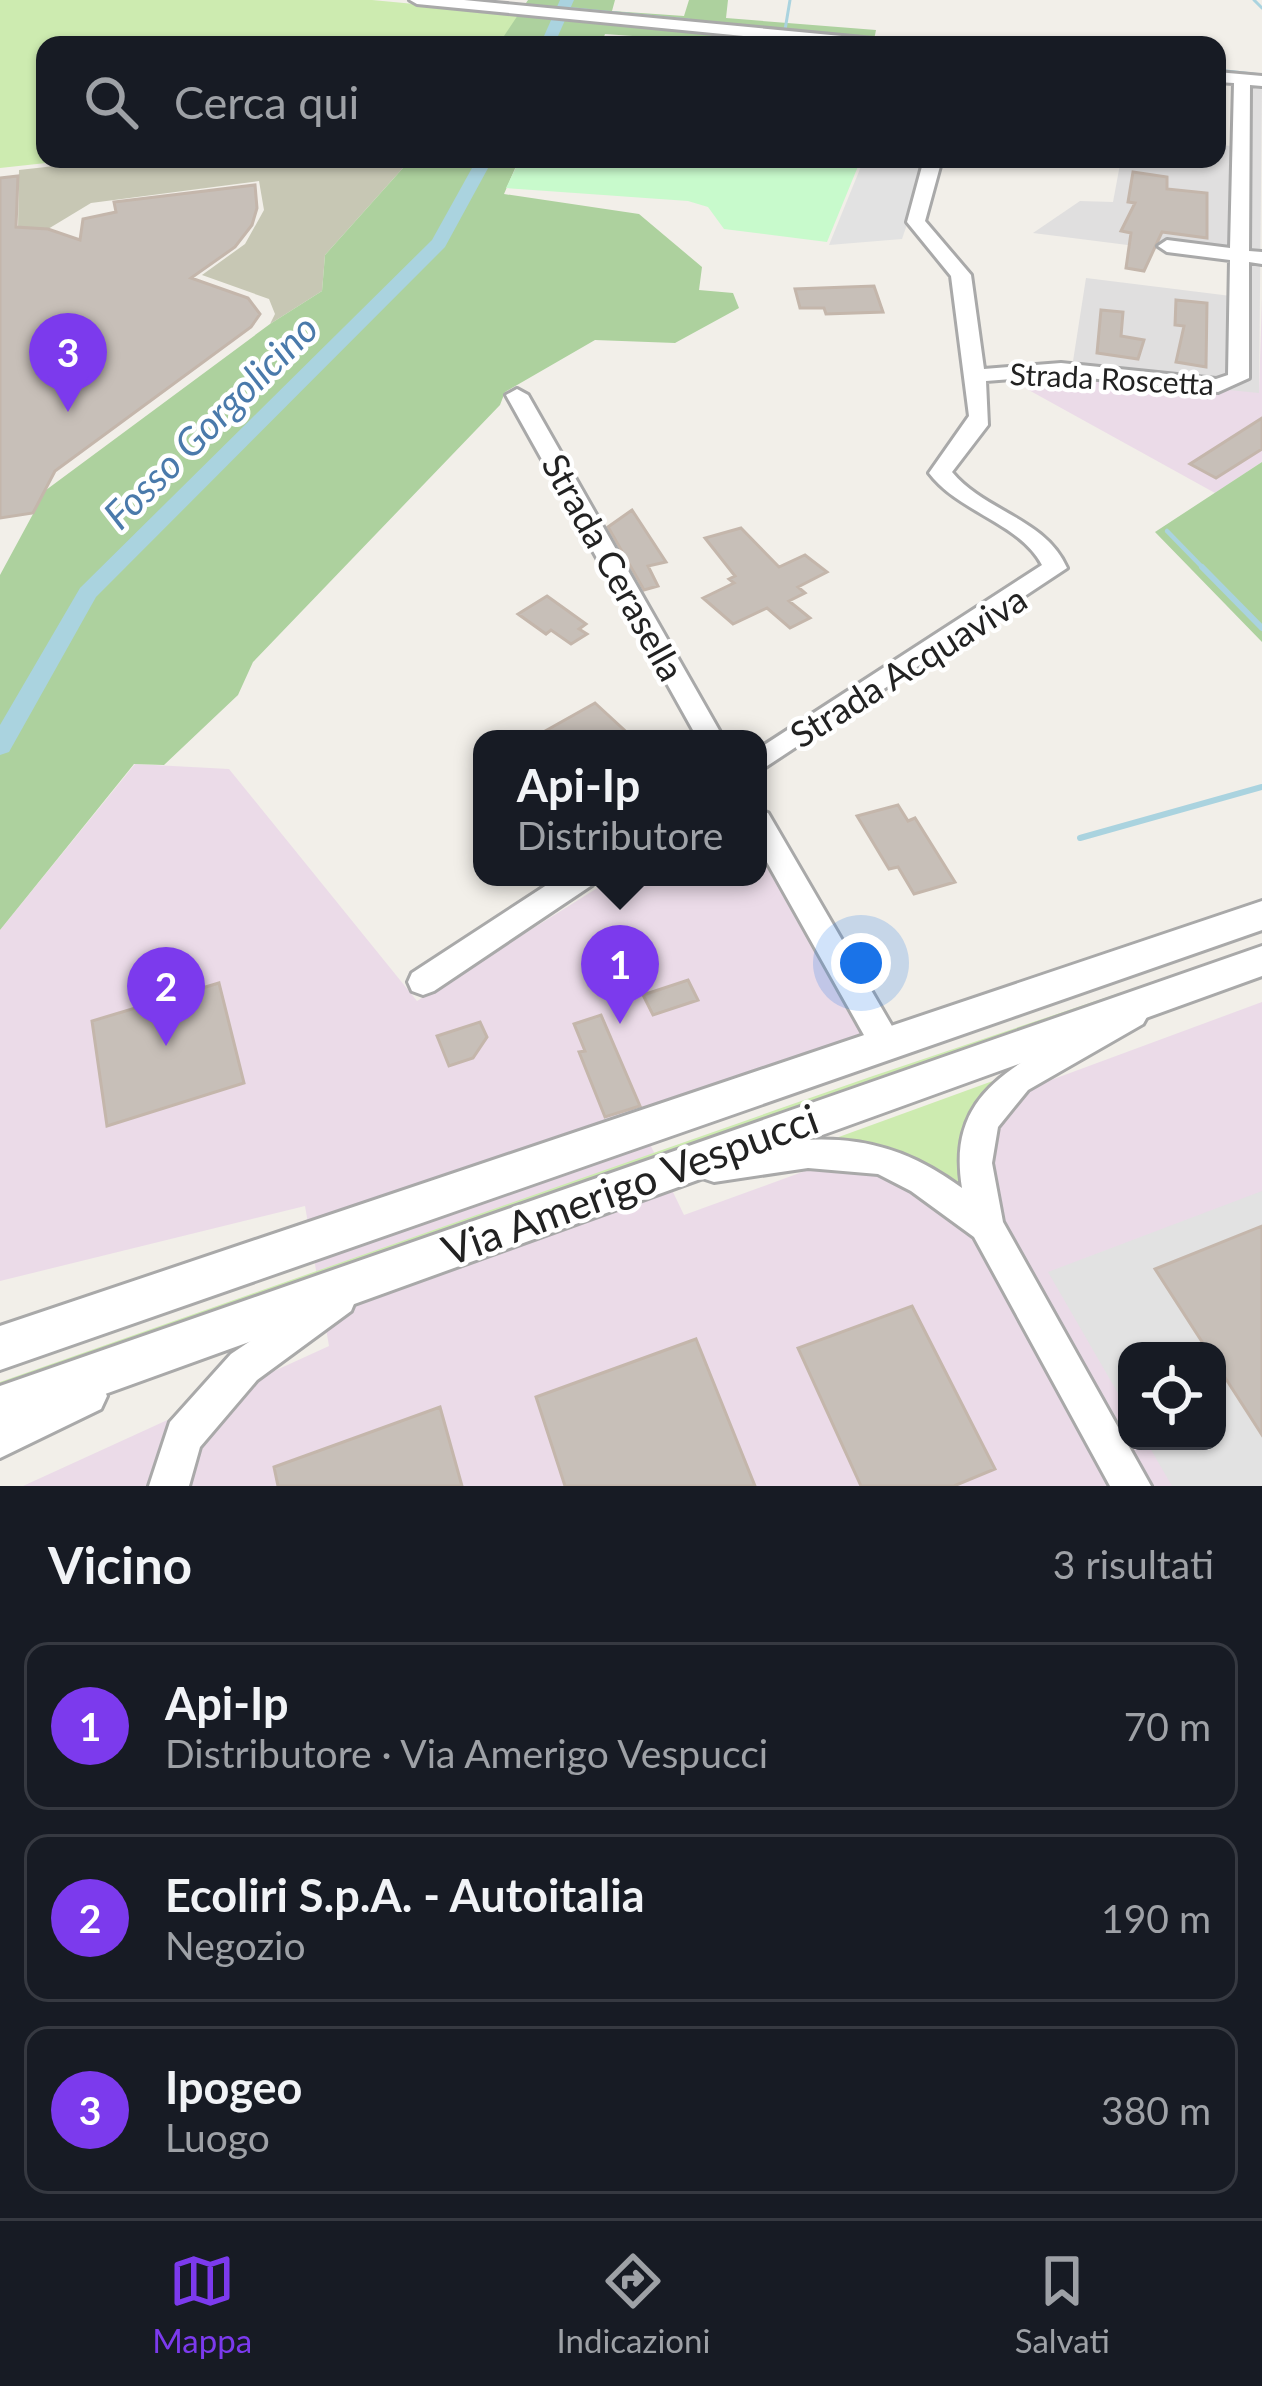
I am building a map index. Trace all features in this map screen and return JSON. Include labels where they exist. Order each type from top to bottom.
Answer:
[{"type":"street","points":[[417,0],[585,15],[699,19],[820,36]]},
{"type":"street","name":"Strada Roscetta","points":[[973,378],[1001,371],[1061,369],[1212,385],[1232,383],[1240,371],[1251,257],[1252,80]]},
{"type":"street","name":"Strada Acquaviva","points":[[767,755],[1053,572],[1055,562],[1046,551],[952,488],[940,473],[946,457],[978,425],[961,275],[916,221],[931,168]]},
{"type":"street","points":[[1167,246],[1251,257]]},
{"type":"street","name":"Strada Cerasella","points":[[517,395],[706,730]]},
{"type":"street","points":[[767,837],[885,1043]]},
{"type":"street","points":[[424,982],[569,886]]},
{"type":"street","name":"Via Amerigo Vespucci","points":[[0,1348],[1262,915]]},
{"type":"street","name":"Via Amerigo Vespucci","points":[[0,1409],[1262,961]]},
{"type":"street","points":[[1131,1486],[986,1226],[975,1163],[982,1124],[1017,1080],[1167,993]]},
{"type":"street","points":[[656,1176],[779,1156],[829,1151],[865,1155],[915,1176],[986,1226]]},
{"type":"street","points":[[169,1486],[184,1436],[244,1367],[364,1280]]},
{"type":"street","points":[[0,1335],[77,1322]]},
{"type":"street","points":[[0,1439],[211,1337]]},
{"type":"shaded area","points":[[1232,80],[1262,83],[1259,394],[1071,374],[1086,278],[1231,296],[1230,258],[1033,233],[1080,201],[1113,202],[1119,168],[1226,168],[1226,146],[1233,146]]},
{"type":"shaded area","points":[[403,168],[325,255],[322,291],[270,324],[275,314],[269,299],[202,275],[245,244],[264,210],[259,181],[91,203],[48,229],[18,229],[19,170]]},
{"type":"shaded area","points":[[860,168],[926,169],[902,239],[829,245]]},
{"type":"shaded area","points":[[1262,298],[1262,462],[1215,493],[1005,377],[1036,371],[1259,393]]},
{"type":"shaded area","points":[[135,764],[229,769],[417,1001],[601,886],[767,886],[767,867],[862,1031],[856,1041],[638,1119],[684,1215],[805,1171],[862,1168],[922,1194],[965,1234],[1004,1219],[996,1199],[991,1151],[1005,1116],[1024,1090],[1262,1002],[1262,1486],[23,1486],[329,1346],[305,1206],[0,1281],[0,930]]},
{"type":"shaded area","points":[[1262,1191],[1262,1486],[1172,1486],[1151,1450],[1226,1450],[1226,1342],[1118,1342],[1118,1393],[1048,1272]]},
{"type":"green space","points":[[0,0],[372,0],[521,14],[505,36],[36,36],[36,164],[0,168]]},
{"type":"green space","points":[[528,0],[615,0],[612,11],[684,16],[689,0],[728,0],[726,18],[876,30],[875,36],[504,36]]},
{"type":"green space","points":[[403,168],[515,168],[504,194],[639,214],[702,267],[699,290],[733,293],[739,308],[675,343],[595,340],[505,392],[500,405],[253,662],[238,695],[164,765],[134,764],[0,930],[0,575],[46,490],[270,324],[322,291],[325,255]]},
{"type":"green space","points":[[516,168],[857,168],[827,242],[724,229],[708,207],[688,201],[506,188]]},
{"type":"green space","points":[[1262,462],[1262,642],[1155,532]]},
{"type":"green space","points":[[1262,945],[1262,954],[0,1393],[0,1382]]},
{"type":"green space","points":[[1012,1074],[960,1188],[814,1146]]},
{"type":"building","points":[[1133,172],[1167,177],[1167,189],[1207,193],[1207,238],[1162,232],[1144,271],[1126,268],[1131,233],[1121,231],[1135,203],[1128,202]]},
{"type":"building","points":[[18,176],[16,227],[48,229],[80,240],[83,219],[116,212],[114,202],[255,185],[257,208],[252,225],[235,247],[191,278],[248,298],[260,314],[251,327],[55,471],[33,513],[0,518],[0,178]]},
{"type":"building","points":[[874,286],[883,312],[826,314],[824,308],[800,308],[795,289]]},
{"type":"building","points":[[1176,300],[1207,303],[1206,367],[1176,362],[1184,326],[1175,325]]},
{"type":"building","points":[[1101,310],[1123,312],[1121,336],[1144,340],[1138,359],[1097,353]]},
{"type":"building","points":[[1262,418],[1262,449],[1216,478],[1190,464]]},
{"type":"building","points":[[632,510],[666,562],[648,566],[658,586],[644,590],[608,527]]},
{"type":"building","points":[[741,528],[779,567],[805,555],[827,572],[798,587],[805,593],[789,601],[810,618],[790,628],[767,608],[733,624],[703,598],[734,583],[729,579],[735,576],[705,538]]},
{"type":"building","points":[[547,596],[586,624],[579,629],[587,634],[571,644],[551,630],[546,634],[518,614]]},
{"type":"building","points":[[595,703],[624,730],[547,730]]},
{"type":"building","points":[[898,805],[908,821],[915,818],[955,882],[914,894],[898,867],[889,869],[857,816]]},
{"type":"building","points":[[688,980],[698,1000],[653,1015],[643,995]]},
{"type":"building","points":[[219,983],[244,1083],[107,1126],[92,1021]]},
{"type":"building","points":[[601,1015],[640,1106],[605,1117],[579,1052],[585,1051],[574,1024]]},
{"type":"building","points":[[480,1022],[487,1037],[473,1058],[449,1066],[437,1036]]},
{"type":"building","points":[[1262,1226],[1262,1435],[1226,1379],[1226,1342],[1202,1342],[1155,1269]]},
{"type":"building","points":[[912,1306],[995,1469],[954,1486],[861,1486],[798,1348]]},
{"type":"building","points":[[696,1339],[755,1486],[565,1486],[536,1397]]},
{"type":"building","points":[[440,1407],[462,1486],[278,1486],[274,1467]]},
{"type":"waterway","name":"Fosso Gorgolicino","points":[[551,36],[567,0]]},
{"type":"waterway","points":[[785,30],[790,0]]},
{"type":"waterway","points":[[1254,0],[1262,8]]},
{"type":"waterway","points":[[564,8],[689,20]]},
{"type":"waterway","points":[[713,23],[785,30]]},
{"type":"waterway","points":[[785,30],[851,36]]},
{"type":"waterway","points":[[1226,71],[1262,75]]},
{"type":"waterway","name":"Fosso Gorgolicino","points":[[0,746],[88,593],[439,243],[480,168]]},
{"type":"waterway","points":[[1167,531],[1205,570]]},
{"type":"waterway","points":[[1202,567],[1262,628]]},
{"type":"waterway","points":[[1080,838],[1262,787]]},
{"type":"place","name":"Ipogeo","points":[[68,412]]},
{"type":"place","name":"Api-Ip","points":[[620,1024]]},
{"type":"place","name":"Ecoliri S.p.A. - Autoitalia","points":[[166,1046]]}]
